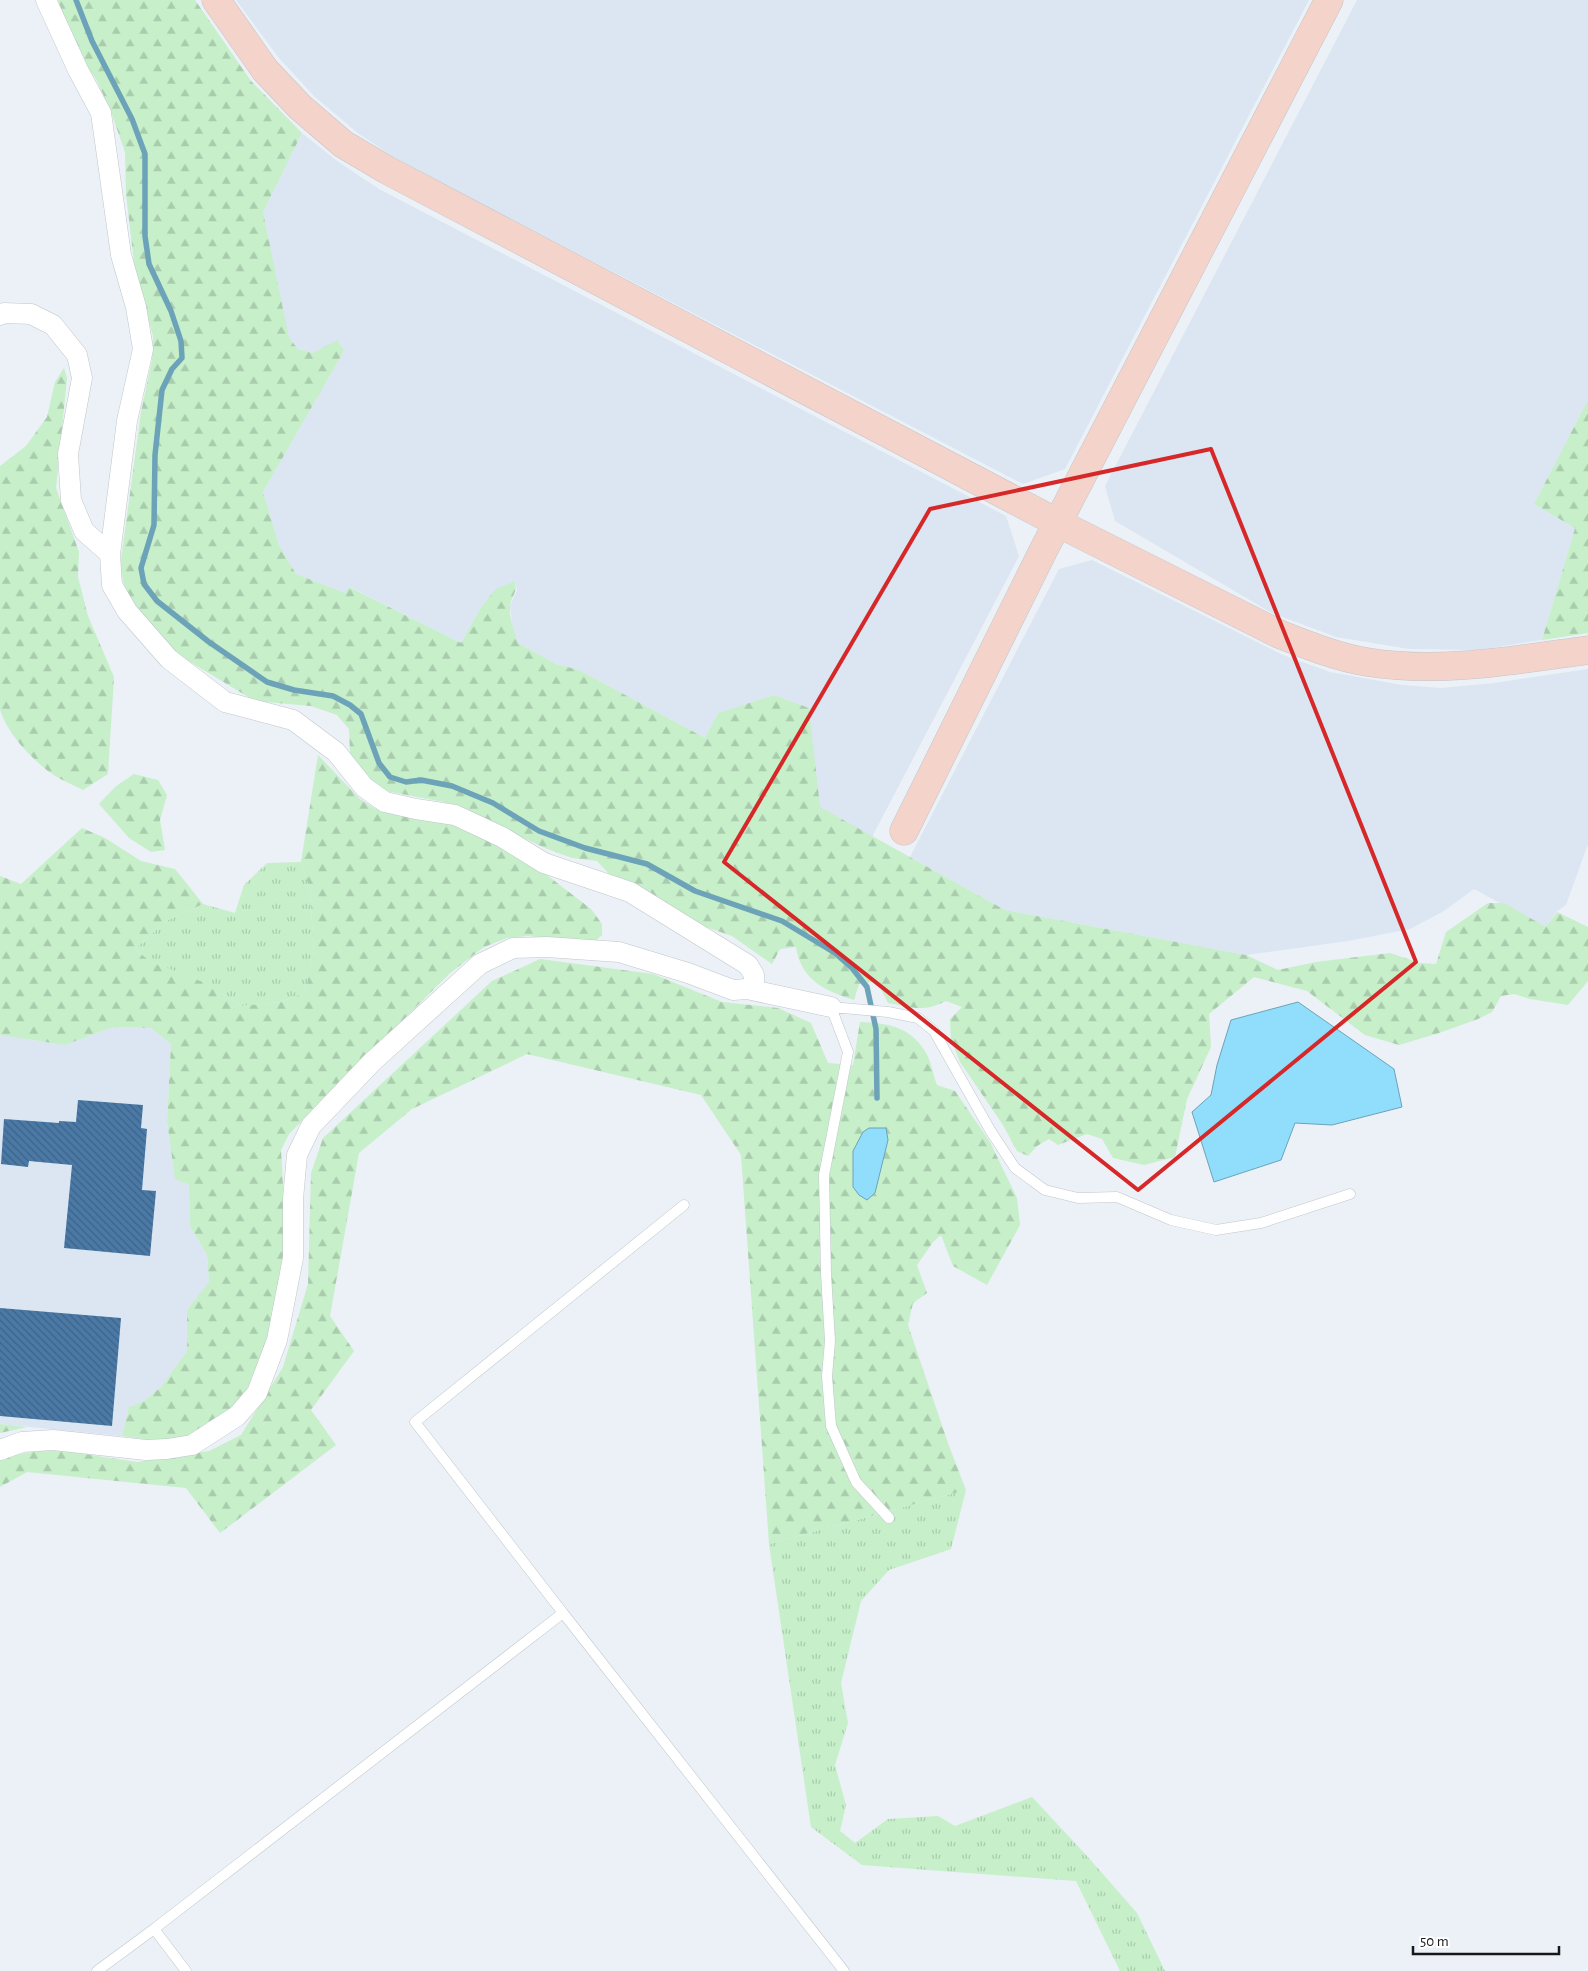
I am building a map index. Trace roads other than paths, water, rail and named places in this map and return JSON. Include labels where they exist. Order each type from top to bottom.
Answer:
[{"type":"street","points":[[46,0],[78,70],[101,113],[122,255],[136,307],[142,349],[127,421],[110,554],[112,586],[127,611],[169,659],[225,702],[293,720],[336,752],[364,787],[385,802],[416,810],[455,815],[502,837],[544,863],[630,892],[748,965],[754,975],[754,983],[747,989]]},
{"type":"street","points":[[216,0],[265,70],[300,106],[343,144],[387,170],[1058,523],[1279,634],[1316,648],[1366,662],[1419,667],[1500,662],[1588,650]]},
{"type":"street","points":[[904,831],[1058,523],[1329,0]]},
{"type":"street","points":[[0,315],[4,313],[31,314],[54,325],[77,356],[82,378],[68,454],[71,500],[84,531],[110,554]]},
{"type":"street","points":[[0,1450],[22,1442],[53,1440],[146,1450],[167,1449],[192,1445],[238,1416],[257,1393],[277,1340],[294,1258],[293,1199],[297,1155],[311,1126],[372,1062],[480,964],[513,948],[547,947],[619,952],[688,973],[733,990],[747,989],[830,1006]]},
{"type":"lane","points":[[889,1518],[856,1482],[831,1426],[827,1376],[830,1341],[826,1274],[824,1175],[848,1052],[830,1006],[888,1012],[918,1018],[934,1031],[990,1130],[1015,1168],[1045,1190],[1078,1198],[1117,1197],[1170,1220],[1216,1230],[1261,1223],[1350,1194]]},
{"type":"lane","points":[[684,1205],[415,1422],[844,1971]]},
{"type":"lane","points":[[97,1971],[563,1613]]},
{"type":"lane","points":[[154,1929],[186,1971]]},
{"type":"water","points":[[1298,1002],[1394,1069],[1402,1107],[1332,1125],[1295,1123],[1281,1160],[1214,1182],[1192,1112],[1211,1095],[1217,1065],[1231,1020]]},
{"type":"water","points":[[869,1128],[886,1128],[888,1140],[875,1193],[867,1200],[859,1195],[853,1187],[853,1151],[863,1132]]},
{"type":"waterway","points":[[76,0],[92,41],[132,119],[145,154],[145,236],[149,264],[171,311],[181,341],[182,358],[172,369],[162,390],[155,455],[154,525],[141,568],[144,584],[157,601],[209,642],[267,682],[294,690],[333,696],[350,705],[361,714],[379,763],[390,777],[406,782],[421,780],[452,786],[493,803],[539,831],[585,848],[647,864],[695,891],[782,921],[835,953],[852,968],[867,987],[876,1029],[877,1098]]}]
